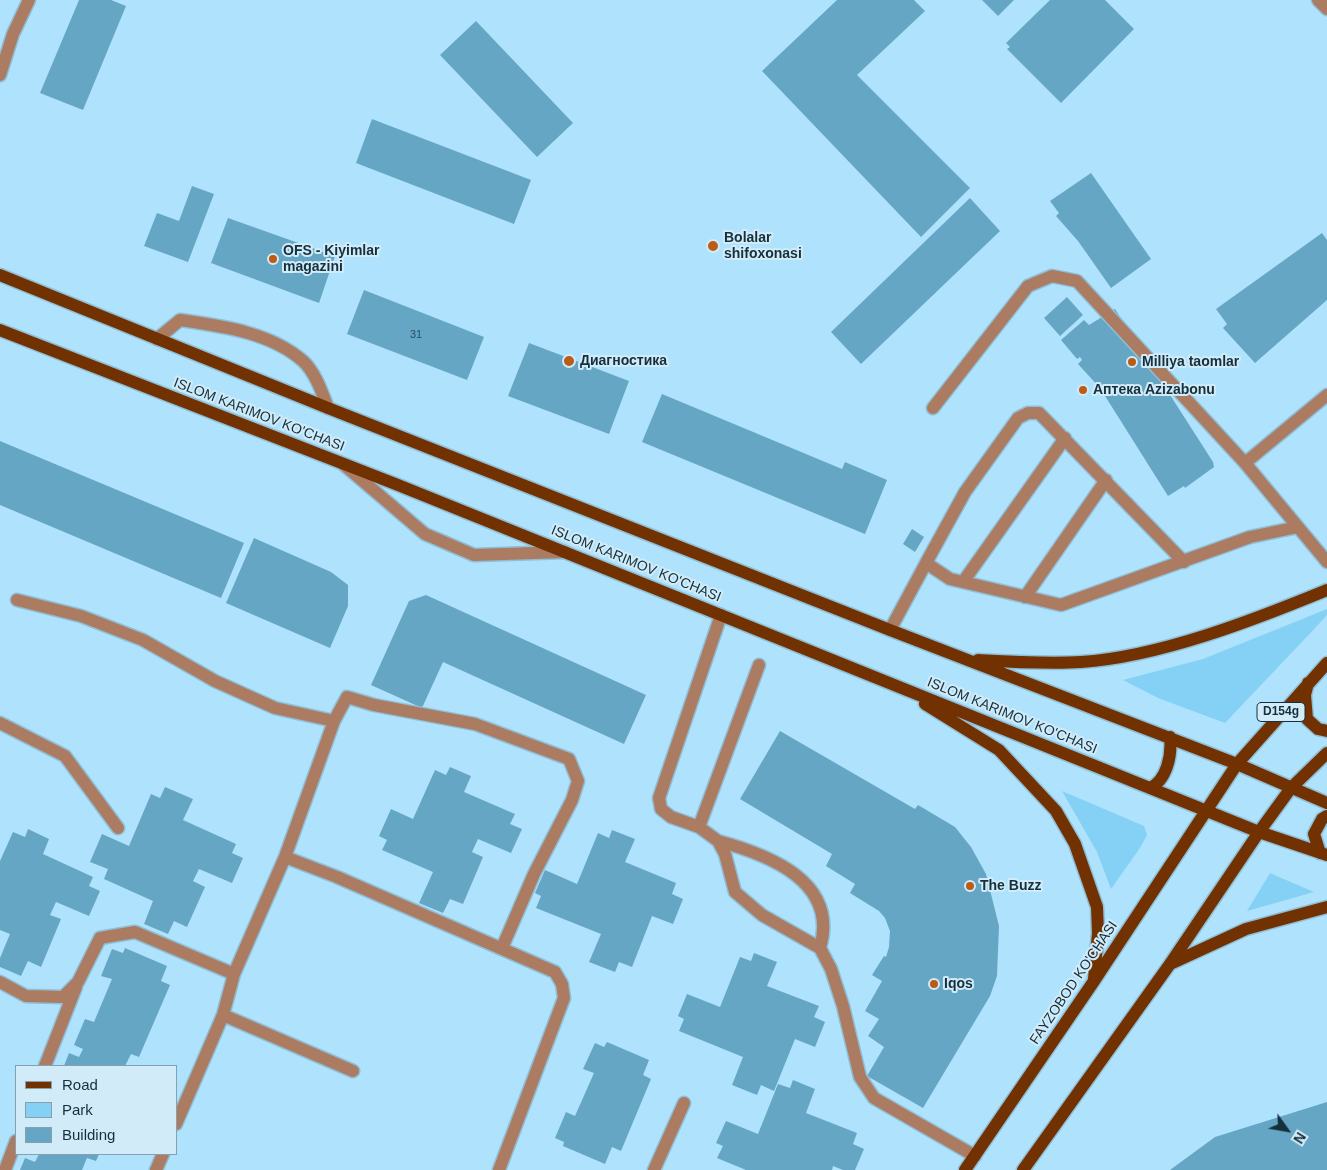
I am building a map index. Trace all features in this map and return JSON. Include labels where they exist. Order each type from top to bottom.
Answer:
[{"type":"main road","points":[[0,274],[328,408],[890,630],[1170,737],[1327,803]]},
{"type":"main road","name":"ISLOM KARIMOV KO'CHASI","points":[[0,330],[341,462],[1259,832],[1323,854]]},
{"type":"main road","points":[[965,659],[1031,663],[1082,662],[1129,656],[1176,644],[1256,618],[1327,590]]},
{"type":"main road","name":"D154g","points":[[1207,811],[1236,764],[1327,663]]},
{"type":"main road","points":[[1309,681],[1305,696],[1308,719],[1318,729],[1327,731]]},
{"type":"main road","points":[[893,684],[999,750],[1056,811],[1075,844],[1097,907],[1098,933],[1094,981]]},
{"type":"main road","points":[[1150,788],[1160,779],[1168,762],[1171,746],[1170,737]]},
{"type":"main road","points":[[1023,1170],[1170,964],[1291,788],[1327,753]]},
{"type":"main road","name":"FAYZOBOD KO'CHASI","points":[[965,1170],[1094,981],[1157,882],[1207,811]]},
{"type":"main road","points":[[1323,854],[1314,834],[1322,818],[1327,816]]},
{"type":"main road","points":[[1170,964],[1246,928],[1327,907]]},
{"type":"street","points":[[0,75],[13,34],[29,0]]},
{"type":"street","points":[[1318,0],[1327,9]]},
{"type":"street","points":[[933,408],[1028,286],[1052,276],[1077,281],[1245,463],[1327,562]]},
{"type":"street","points":[[157,339],[180,320],[234,328],[281,346],[303,361],[320,386],[328,408]]},
{"type":"street","points":[[1245,463],[1327,395]]},
{"type":"street","points":[[890,630],[965,492],[1018,418],[1028,412],[1039,413],[1066,438],[1184,562]]},
{"type":"street","points":[[963,582],[1066,438]]},
{"type":"street","points":[[341,462],[425,534],[474,555],[565,552]]},
{"type":"street","points":[[1025,596],[1106,480]]},
{"type":"street","points":[[926,563],[950,579],[1061,605],[1250,537],[1298,527]]},
{"type":"street","points":[[17,600],[81,616],[143,640],[215,681],[275,708],[334,721]]},
{"type":"street","points":[[721,615],[659,798],[662,809],[671,817],[699,828],[718,840],[741,847],[781,864],[805,882],[819,900],[825,931],[820,948]]},
{"type":"street","points":[[699,828],[758,665]]},
{"type":"street","points":[[178,1119],[223,1015],[234,974],[285,857],[334,721],[347,697],[475,724],[569,759],[578,781],[572,800],[534,874],[502,948]]},
{"type":"street","points":[[0,723],[65,756],[118,828]]},
{"type":"street","points":[[718,840],[725,854],[735,892],[762,915],[820,948],[831,969],[843,1006],[860,1077],[874,1098],[975,1156]]},
{"type":"street","points":[[285,857],[555,972],[562,984],[564,998],[499,1170]]},
{"type":"street","points":[[45,1065],[78,982],[100,938],[135,932],[234,974]]},
{"type":"street","points":[[0,982],[26,996],[63,997],[78,982]]},
{"type":"street","points":[[223,1015],[353,1071]]},
{"type":"street","points":[[654,1170],[684,1103]]},
{"type":"street","points":[[5,1170],[15,1144]]},
{"type":"street","points":[[156,1170],[163,1155]]},
{"type":"green space","points":[[1327,609],[1327,615],[1225,723],[1158,698],[1123,680],[1203,659]]},
{"type":"green space","points":[[1062,791],[1144,826],[1147,835],[1111,889],[1097,852]]},
{"type":"green space","points":[[1270,873],[1314,892],[1247,911]]},
{"type":"building","points":[[79,0],[111,0],[126,6],[83,110],[40,93]]},
{"type":"building","points":[[837,0],[914,0],[925,11],[857,75],[970,188],[921,237],[762,71]]},
{"type":"building","points":[[982,0],[1014,0],[998,16]]},
{"type":"building","points":[[1050,0],[1105,0],[1134,29],[1061,103],[1007,49],[1010,47],[1006,43]]},
{"type":"building","points":[[476,21],[573,123],[537,157],[440,55]]},
{"type":"building","points":[[372,119],[531,180],[514,224],[356,163]]},
{"type":"building","points":[[1091,173],[1151,259],[1111,288],[1078,241],[1056,216],[1059,213],[1050,201]]},
{"type":"building","points":[[192,186],[214,194],[188,262],[144,246],[157,213],[179,221]]},
{"type":"building","points":[[970,198],[1000,231],[861,364],[831,332]]},
{"type":"building","name":"OFS - Kiyimlar magazini","points":[[228,218],[335,256],[319,303],[211,263]]},
{"type":"building","points":[[1322,233],[1327,240],[1327,300],[1255,363],[1223,328],[1227,324],[1216,309]]},
{"type":"building","points":[[364,290],[484,337],[467,380],[347,334]]},
{"type":"building","points":[[1067,297],[1083,315],[1060,336],[1044,318]]},
{"type":"building","points":[[1115,309],[1213,462],[1214,467],[1185,488],[1184,486],[1168,496],[1100,388],[1078,364],[1082,360],[1080,357],[1077,359],[1061,340],[1084,320],[1089,325]]},
{"type":"building","points":[[529,343],[629,381],[609,434],[508,396]]},
{"type":"building","points":[[662,394],[842,469],[845,462],[887,480],[865,534],[642,442]]},
{"type":"building","points":[[0,441],[244,543],[221,598],[0,505]]},
{"type":"building","points":[[912,529],[924,537],[915,552],[903,544]]},
{"type":"building","points":[[254,538],[331,572],[348,585],[348,606],[330,648],[226,603]]},
{"type":"building","points":[[426,595],[646,695],[624,744],[443,662],[422,708],[371,685],[409,601]]},
{"type":"building","points":[[780,731],[915,809],[918,805],[955,827],[971,847],[986,874],[999,926],[997,976],[990,996],[923,1108],[867,1076],[884,1047],[868,1036],[879,1019],[865,1011],[882,981],[872,975],[884,956],[886,957],[889,947],[890,931],[885,918],[879,911],[850,893],[855,884],[826,866],[832,854],[740,799]]},
{"type":"building","points":[[450,767],[471,776],[464,792],[515,814],[510,824],[522,829],[511,853],[478,839],[472,852],[483,857],[463,904],[450,899],[443,913],[419,903],[433,872],[382,850],[387,840],[379,836],[391,809],[413,819],[435,770],[446,775]]},
{"type":"building","points":[[165,787],[193,799],[183,820],[236,844],[232,853],[243,858],[232,883],[199,869],[193,881],[205,887],[187,927],[174,921],[168,934],[144,924],[153,901],[104,879],[108,869],[90,862],[102,834],[129,846],[151,794],[160,798]]},
{"type":"building","points":[[28,829],[49,839],[43,854],[93,877],[89,886],[100,891],[89,916],[56,902],[50,915],[61,919],[41,967],[28,961],[21,976],[0,967],[0,958],[10,934],[0,930],[0,861],[13,832],[25,837]]},
{"type":"building","points":[[612,830],[635,839],[625,862],[676,883],[672,894],[683,899],[673,924],[652,916],[632,967],[619,962],[615,972],[589,962],[601,934],[536,908],[541,896],[535,893],[545,870],[577,884],[598,833],[609,838]]},
{"type":"building","points":[[125,948],[167,966],[161,981],[170,985],[139,1057],[131,1054],[126,1065],[64,1065],[69,1053],[79,1057],[83,1049],[74,1045],[85,1019],[94,1022],[112,979],[101,976],[112,949],[123,953]]},
{"type":"building","points":[[754,953],[777,962],[767,986],[819,1006],[814,1017],[825,1022],[815,1047],[795,1039],[774,1091],[761,1085],[757,1095],[732,1085],[743,1057],[679,1031],[684,1019],[678,1016],[687,994],[720,1007],[740,957],[751,961]]},
{"type":"building","points":[[607,1042],[649,1060],[643,1075],[651,1079],[621,1151],[612,1147],[605,1164],[563,1146],[564,1142],[555,1138],[566,1112],[575,1116],[594,1073],[583,1069],[595,1043],[604,1047]]},
{"type":"building","points":[[793,1080],[815,1089],[806,1113],[857,1133],[853,1144],[864,1149],[855,1170],[843,1170],[833,1166],[832,1170],[746,1170],[717,1158],[723,1146],[716,1143],[726,1121],[758,1134],[778,1084],[790,1088]]},
{"type":"building","points":[[1327,1102],[1327,1170],[1170,1170],[1215,1137]]},
{"type":"building","points":[[38,1155],[99,1155],[96,1161],[87,1158],[82,1170],[20,1170],[25,1158],[35,1162]]},
{"type":"place","name":"Bolalar shifoxonasi","points":[[713,246]]},
{"type":"place","name":"OFS - Kiyimlar magazini","points":[[273,259]]},
{"type":"place","name":"Диагностика","points":[[569,361]]},
{"type":"place","name":"Milliya taomlar","points":[[1132,362]]},
{"type":"place","name":"Аптека Azizabonu","points":[[1083,390]]},
{"type":"place","name":"The Buzz","points":[[970,886]]},
{"type":"place","name":"Iqos","points":[[934,984]]}]
